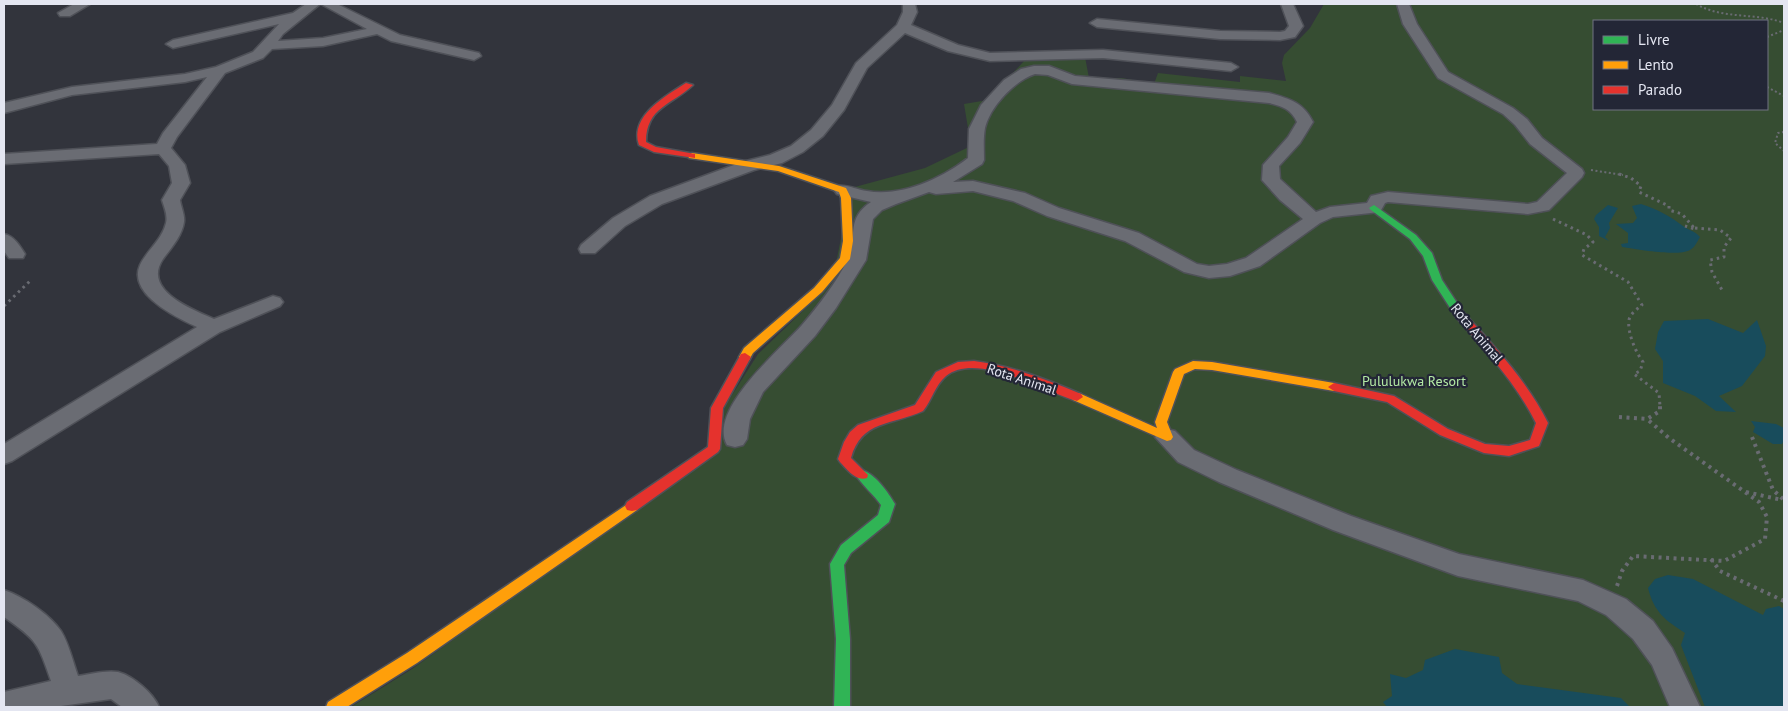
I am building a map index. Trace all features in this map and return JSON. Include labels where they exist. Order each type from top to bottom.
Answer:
[{"type":"street","points":[[65,13],[84,4]]},
{"type":"street","points":[[4,108],[72,91],[185,78],[220,70],[258,54],[268,46],[278,31],[314,4]]},
{"type":"street","points":[[327,4],[396,38],[474,56]]},
{"type":"street","points":[[588,249],[619,222],[656,200],[748,166],[776,159],[797,149],[817,134],[839,107],[861,66],[903,27],[910,12],[909,4]]},
{"type":"street","points":[[1096,24],[1220,36],[1280,36],[1290,34],[1296,26],[1287,4]]},
{"type":"street","points":[[689,84],[662,103],[646,119],[640,136],[642,143],[654,148],[748,166],[794,172],[867,197],[903,196],[959,186],[988,189],[1019,197],[1053,212],[1132,237],[1191,268],[1209,272],[1230,270],[1253,262],[1314,219],[1330,212],[1374,208],[1377,200],[1388,197],[1528,209],[1543,206],[1576,173],[1536,141],[1521,122],[1508,111],[1443,75],[1410,24],[1403,4]]},
{"type":"street","points":[[173,44],[297,16]]},
{"type":"street","points":[[903,27],[953,48],[990,57],[1103,54],[1231,67]]},
{"type":"street","points":[[268,46],[324,44],[377,30]]},
{"type":"street","points":[[163,150],[169,136],[220,70]]},
{"type":"street","points":[[988,189],[976,172],[978,125],[988,106],[1017,76],[1034,70],[1049,70],[1072,80],[1269,98],[1291,104],[1300,110],[1305,122],[1294,140],[1271,165],[1271,180],[1286,196],[1314,219]]},
{"type":"street","points":[[4,160],[163,150]]},
{"type":"street","points":[[163,150],[177,165],[181,183],[171,200],[176,213],[175,222],[148,268],[148,282],[156,293],[176,308],[213,327]]},
{"type":"street","points":[[735,439],[736,421],[754,386],[810,330],[858,259],[862,243],[860,227],[868,213],[882,203],[942,182],[966,169],[976,160]]},
{"type":"street","points":[[334,707],[412,658],[714,449],[717,408],[748,351],[818,290],[845,259],[848,241],[846,198],[843,190]]},
{"type":"street","name":"Rota Animal","points":[[1166,437],[1161,422],[1179,372],[1193,366],[1212,366],[1364,392],[1390,399],[1444,432],[1484,448],[1509,451],[1535,443],[1542,423],[1533,403],[1498,358],[1458,313],[1437,280],[1428,255],[1413,237],[1374,208]]},
{"type":"street","points":[[4,239],[16,254]]},
{"type":"street","points":[[4,455],[213,327],[273,302]]},
{"type":"street","name":"Rota Animal","points":[[842,707],[843,639],[837,564],[846,549],[884,518],[888,504],[875,487],[844,458],[844,446],[857,431],[876,420],[914,412],[925,402],[937,376],[952,367],[970,363],[994,367],[1040,382],[1132,424],[1166,437],[1186,456],[1228,476],[1342,523],[1458,565],[1583,591],[1616,607],[1643,630],[1662,657],[1685,707]]},
{"type":"street","points":[[4,602],[38,625],[51,640],[69,690]]},
{"type":"street","points":[[4,706],[69,690],[116,685],[144,707]]},
{"type":"path","points":[[1696,4],[1705,10],[1723,14],[1759,15],[1784,23]]},
{"type":"path","points":[[1768,37],[1784,30]]},
{"type":"path","points":[[1768,88],[1784,96]]},
{"type":"path","points":[[1784,132],[1778,133],[1775,143],[1784,151]]},
{"type":"path","points":[[1576,173],[1578,168],[1616,174],[1638,182],[1641,186],[1639,192],[1669,206],[1669,210],[1682,214],[1697,230]]},
{"type":"path","points":[[1550,219],[1587,235],[1593,242],[1584,249],[1582,255],[1628,282],[1642,305],[1634,311],[1629,320],[1635,352],[1643,362],[1640,371],[1634,374],[1659,393],[1660,411],[1647,419],[1619,417]]},
{"type":"path","points":[[1684,226],[1697,230],[1710,228],[1728,234],[1731,238],[1724,247],[1724,257],[1710,260],[1709,263],[1712,273],[1722,290]]},
{"type":"path","points":[[4,306],[30,281]]},
{"type":"path","points":[[1616,607],[1615,593],[1620,578],[1633,556],[1724,560],[1764,539],[1767,517],[1759,502],[1669,438],[1647,419]]},
{"type":"path","points":[[1752,437],[1773,490],[1784,500]]},
{"type":"path","points":[[1746,492],[1784,500]]},
{"type":"path","points":[[1711,559],[1720,571],[1784,601]]},
{"type":"green space","name":"Pululukwa Resort","points":[[1324,4],[1784,4],[1784,707],[351,707],[412,669],[720,450],[725,406],[758,354],[832,283],[851,188],[925,168],[971,146],[964,104],[988,100],[1025,60],[1085,57],[1089,78],[1122,78],[1154,84],[1158,73],[1240,82],[1240,76],[1286,81],[1282,63],[1284,55],[1310,28]]},
{"type":"water","points":[[1641,204],[1663,213],[1696,233],[1700,237],[1695,246],[1690,250],[1676,253],[1622,247],[1621,244],[1628,243],[1628,233],[1616,224],[1633,223],[1637,218],[1632,206]]},
{"type":"water","points":[[1608,205],[1618,208],[1609,223],[1610,228],[1605,237],[1609,241],[1599,236],[1599,227],[1594,219]]},
{"type":"water","points":[[1708,319],[1743,333],[1757,320],[1766,346],[1765,356],[1742,386],[1719,396],[1736,412],[1716,411],[1695,396],[1663,383],[1663,361],[1655,349],[1658,332],[1664,321]]},
{"type":"water","points":[[1751,421],[1776,424],[1784,428],[1782,444],[1773,444],[1753,432],[1755,427]]},
{"type":"water","points":[[1668,575],[1693,579],[1763,615],[1766,609],[1779,606],[1784,609],[1784,707],[1705,707],[1681,645],[1685,633],[1661,615],[1650,596],[1648,588],[1655,579]]},
{"type":"water","points":[[1455,649],[1499,657],[1502,673],[1517,684],[1621,698],[1630,707],[1387,707],[1383,702],[1392,696],[1390,674],[1406,678],[1423,670],[1425,660]]},
{"type":"traffic: fast","points":[[1374,208],[1413,237],[1428,255],[1437,280],[1460,315]]},
{"type":"traffic: fast","points":[[842,707],[843,639],[837,564],[846,549],[884,518],[888,504],[875,487],[862,475]]},
{"type":"traffic: slow","points":[[692,156],[779,169],[843,190],[846,198],[848,241],[845,259],[818,290],[748,351],[745,357]]},
{"type":"traffic: slow","points":[[1077,397],[1167,437],[1161,422],[1179,372],[1193,365],[1212,366],[1334,387]]},
{"type":"traffic: slow","points":[[334,707],[412,658],[632,506]]},
{"type":"traffic: jam","points":[[689,85],[663,102],[649,115],[642,132],[642,143],[654,149],[692,156]]},
{"type":"traffic: jam","points":[[1334,387],[1390,399],[1444,432],[1484,448],[1509,451],[1535,443],[1542,423],[1535,408],[1506,366],[1460,315]]},
{"type":"traffic: jam","points":[[632,506],[714,449],[717,408],[745,357]]},
{"type":"traffic: jam","points":[[862,475],[844,459],[848,445],[854,435],[872,423],[919,408],[940,374],[958,366],[992,367],[1030,378],[1077,397]]}]
